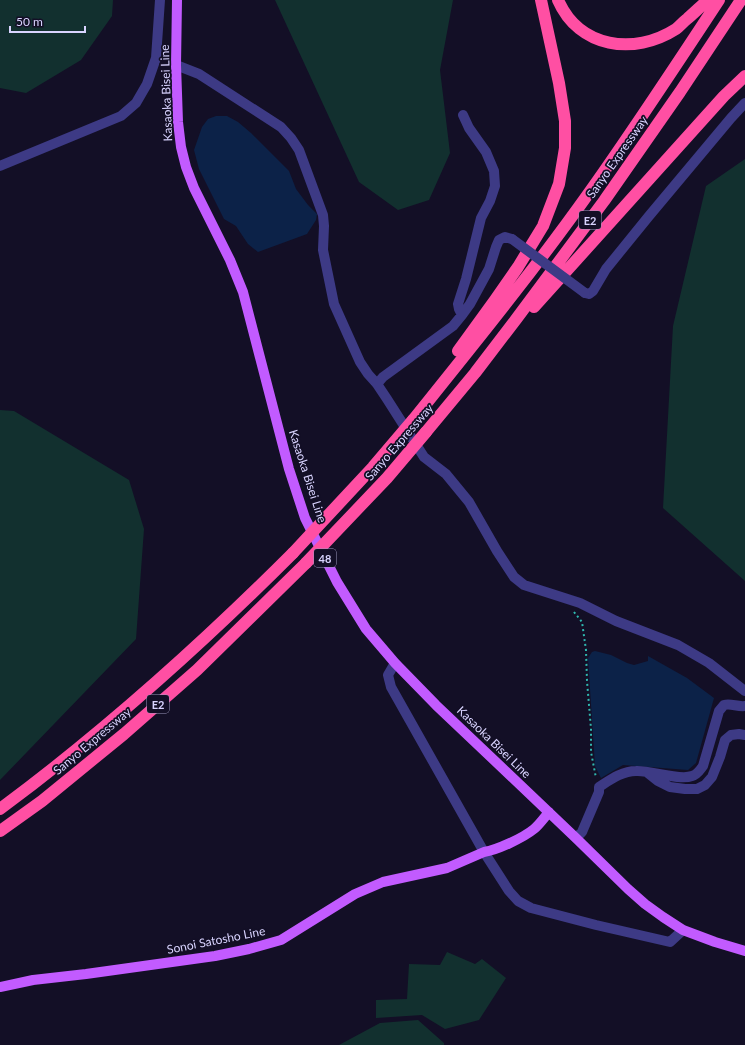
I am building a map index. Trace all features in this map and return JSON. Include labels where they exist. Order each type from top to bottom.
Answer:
[{"type":"highway","points":[[412,418],[518,267],[543,226],[559,184],[565,148],[565,121],[559,83],[541,0]]},
{"type":"highway","points":[[558,0],[571,21],[583,32],[612,44],[627,45],[653,41],[676,29],[708,0]]},
{"type":"highway","name":"Sanyo Expressway","points":[[0,809],[107,725],[185,656],[254,592],[293,553],[373,467],[503,307],[590,191],[719,0]]},
{"type":"highway","name":"Sanyo Expressway","points":[[0,831],[42,801],[124,734],[197,670],[306,564],[387,478],[475,373],[604,201],[680,92],[741,0]]},
{"type":"highway","points":[[475,373],[724,96],[745,76]]},
{"type":"main road","name":"Kasaoka Bisei Line","points":[[178,0],[176,65],[178,122],[181,147],[186,167],[194,188],[230,260],[243,292],[289,470],[305,518],[337,582],[366,629],[394,663],[628,889],[663,918],[683,930],[745,951]]},
{"type":"main road","name":"Sonoi Satosho Line","points":[[0,987],[33,980],[215,956],[249,949],[281,940],[355,894],[383,882],[447,868],[515,840],[534,829],[549,812]]},
{"type":"street","points":[[0,166],[120,116],[136,103],[147,84],[156,58],[160,0]]},
{"type":"street","points":[[176,65],[199,74],[281,127],[299,150],[323,215],[323,250],[334,304],[360,362],[377,384],[424,457],[446,474],[469,502],[497,551],[514,577],[524,585],[580,604],[616,621],[678,645],[709,663],[745,691]]},
{"type":"street","points":[[377,384],[383,377],[453,326],[470,304],[489,269],[499,240],[506,237],[512,239],[588,294],[593,291],[606,270],[649,216],[745,103]]},
{"type":"street","points":[[462,315],[458,304],[466,279],[481,218],[490,201],[495,186],[494,171],[486,152],[469,128],[463,115]]},
{"type":"street","points":[[394,663],[388,676],[391,687],[484,852],[509,891],[518,901],[531,908],[670,942],[683,930]]},
{"type":"street","points":[[576,838],[582,832],[599,792],[599,786],[626,772],[637,770],[680,777],[691,777],[698,773],[703,766],[719,711],[724,705],[729,704],[745,706]]},
{"type":"street","points":[[648,772],[658,781],[670,787],[685,790],[696,789],[704,785],[712,777],[725,740],[731,735],[739,734],[745,736]]},
{"type":"path","points":[[570,608],[582,622],[586,650],[591,752],[594,772],[599,786]]},
{"type":"green space","points":[[0,0],[113,0],[112,16],[81,60],[26,93],[0,88]]},
{"type":"green space","points":[[275,0],[453,0],[440,70],[450,153],[429,200],[398,210],[359,182]]},
{"type":"green space","points":[[745,159],[745,581],[663,508],[673,326],[706,186]]},
{"type":"green space","points":[[0,410],[14,411],[129,480],[144,529],[136,639],[0,780]]},
{"type":"green space","points":[[447,952],[475,964],[482,959],[506,978],[479,1020],[445,1029],[422,1015],[376,1018],[376,1000],[407,999],[409,964],[440,965]]},
{"type":"green space","points":[[418,1020],[444,1043],[444,1045],[339,1045],[380,1023]]},
{"type":"water","points":[[216,116],[227,116],[238,122],[289,171],[296,189],[317,214],[316,220],[307,234],[258,252],[248,244],[236,226],[224,219],[199,169],[194,150],[202,127],[208,119]]},
{"type":"water","points":[[595,651],[611,655],[634,665],[648,661],[648,656],[687,678],[714,698],[696,763],[688,770],[623,765],[601,778],[595,766],[588,658],[592,652]]}]
